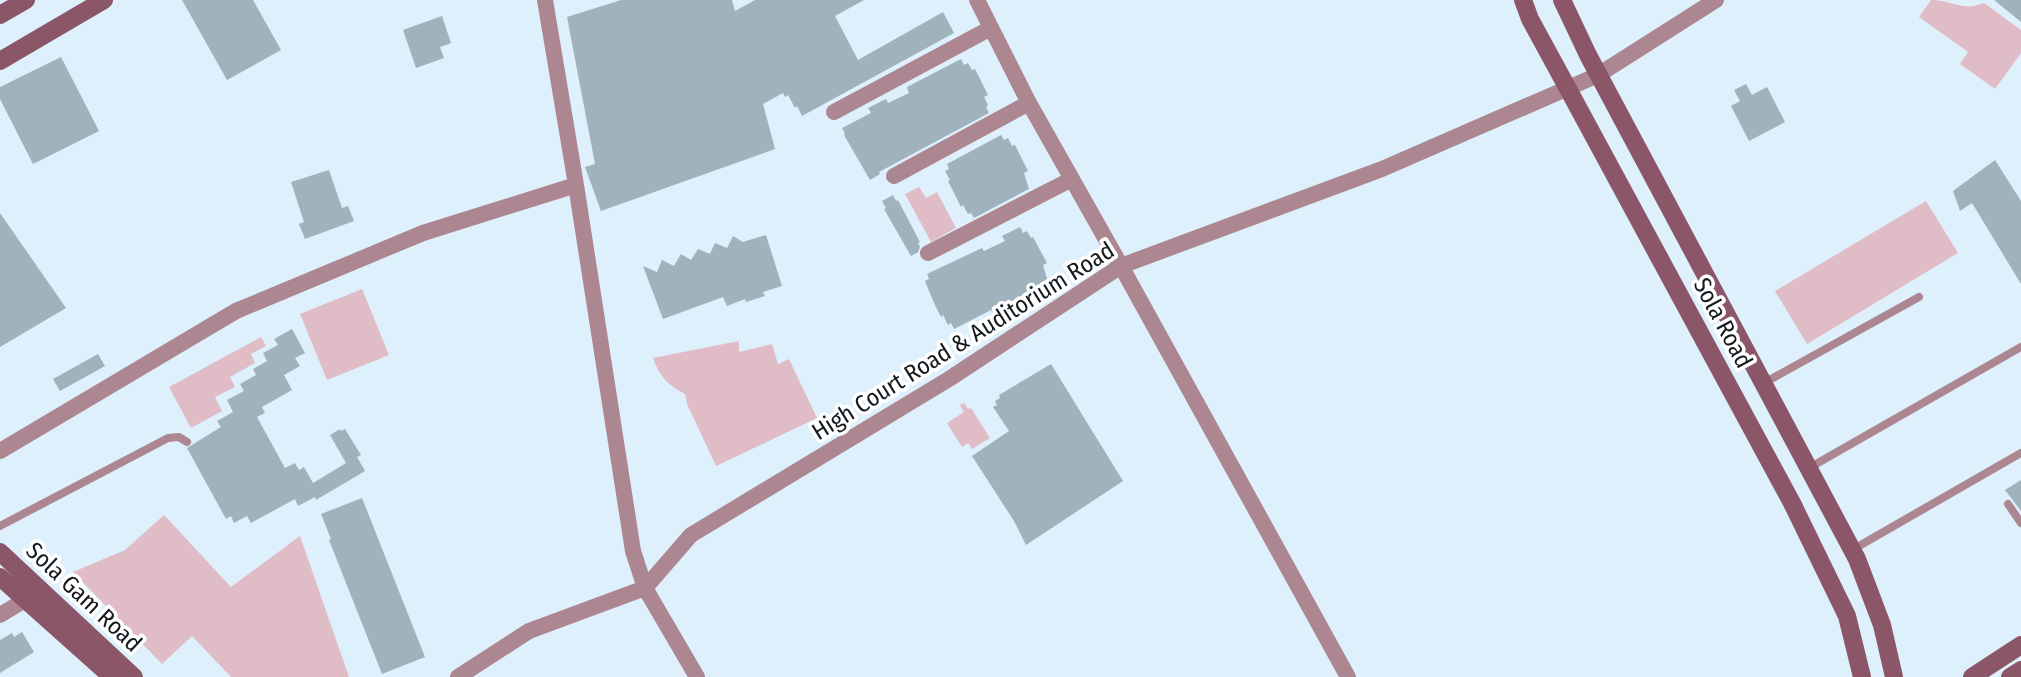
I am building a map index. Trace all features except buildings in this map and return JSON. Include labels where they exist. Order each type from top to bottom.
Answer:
[{"type":"main road","points":[[0,15],[26,0]]},
{"type":"main road","points":[[0,61],[104,0]]},
{"type":"main road","name":"Sola Road","points":[[1523,0],[1530,19],[1793,503],[1847,616],[1862,677]]},
{"type":"main road","name":"Sola Road","points":[[1562,0],[1598,75],[1853,551],[1882,625],[1894,677]]},
{"type":"main road","name":"Sola Gam Road","points":[[0,552],[134,677]]},
{"type":"main road","name":"Sola Gam Road","points":[[0,577],[111,677]]},
{"type":"main road","points":[[1972,677],[2021,645]]},
{"type":"main road","points":[[2010,677],[2021,670]]},
{"type":"street","points":[[545,0],[634,551],[645,588],[697,677]]},
{"type":"street","points":[[977,0],[1029,103],[1348,677]]},
{"type":"street","name":"High Court Road & Auditorium Road","points":[[458,677],[529,631],[645,588],[691,535],[949,379],[1121,266],[1382,169],[1598,75],[1716,0]]},
{"type":"street","points":[[834,112],[991,28]]},
{"type":"street","points":[[894,176],[1029,103]]},
{"type":"street","points":[[928,253],[1072,179]]},
{"type":"street","points":[[0,451],[236,311],[423,233],[576,185]]},
{"type":"street","points":[[0,615],[25,600]]},
{"type":"lane","points":[[1764,383],[1919,297]]},
{"type":"lane","points":[[1809,468],[2021,346]]},
{"type":"lane","points":[[0,526],[168,439],[180,437],[187,442]]},
{"type":"lane","points":[[1853,551],[2021,453]]},
{"type":"lane","points":[[2008,503],[2021,523]]},
{"type":"shaded area","points":[[1931,0],[1963,6],[1984,3],[2021,30],[2021,53],[1995,89],[1960,64],[1968,52],[1919,17]]},
{"type":"shaded area","points":[[919,187],[926,198],[937,192],[956,228],[931,242],[905,194]]},
{"type":"shaded area","points":[[1926,201],[1958,253],[1807,344],[1775,291]]},
{"type":"shaded area","points":[[362,289],[389,355],[327,380],[300,314]]},
{"type":"shaded area","points":[[261,337],[266,346],[251,354],[255,363],[230,377],[235,387],[215,397],[222,411],[191,428],[169,387]]},
{"type":"shaded area","points":[[739,341],[739,352],[772,344],[778,364],[789,359],[817,418],[716,466],[687,404],[685,394],[665,380],[653,358]]},
{"type":"shaded area","points":[[964,403],[968,409],[971,408],[990,438],[972,449],[968,443],[962,447],[947,423],[964,412],[960,405]]},
{"type":"shaded area","points":[[164,515],[231,587],[300,536],[349,677],[231,677],[192,636],[162,664],[73,572],[125,550]]}]
